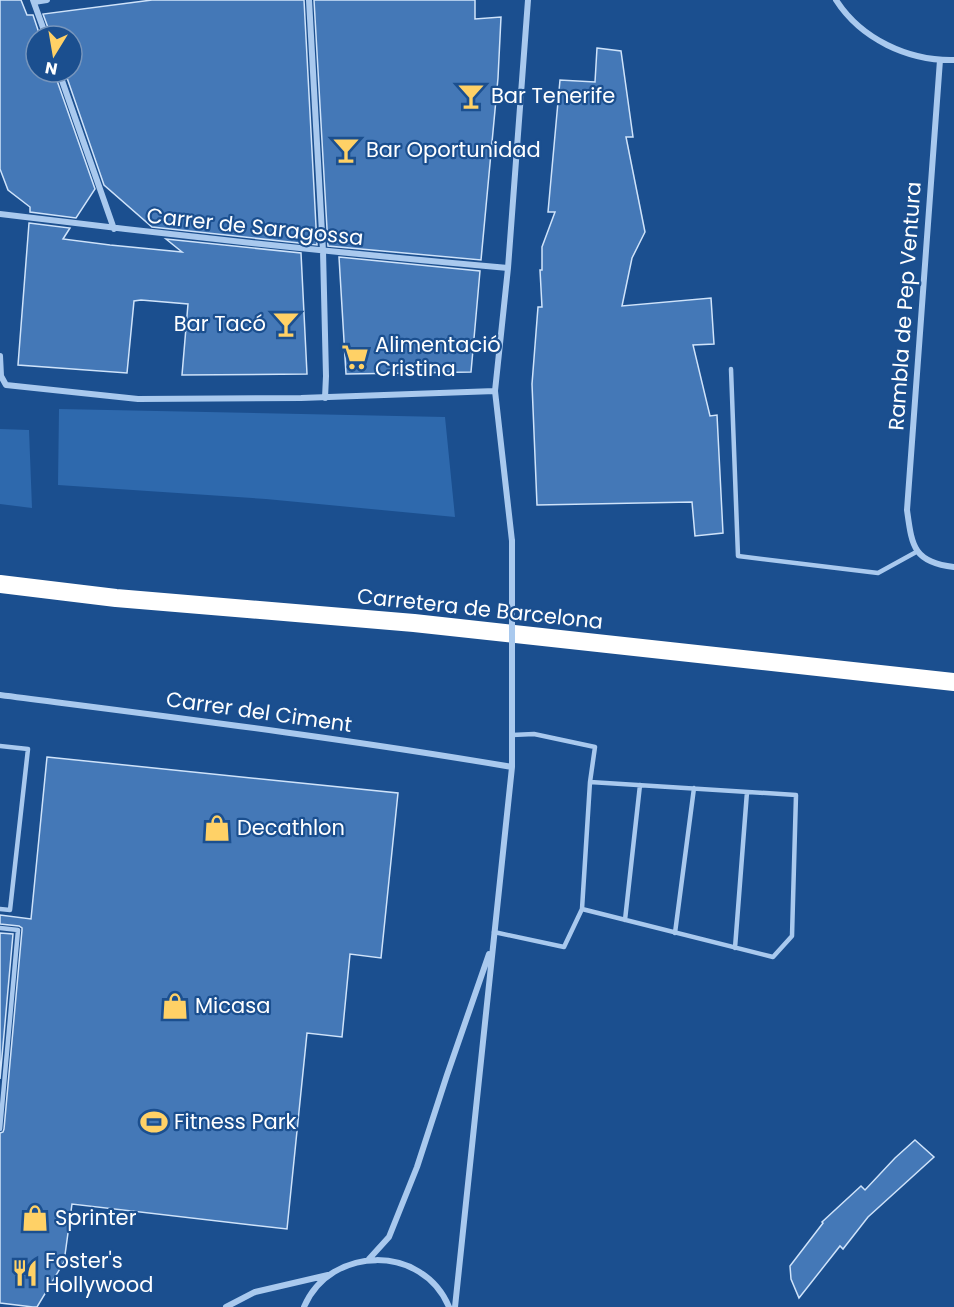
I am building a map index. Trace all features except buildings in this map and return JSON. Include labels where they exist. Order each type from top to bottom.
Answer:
[{"type":"highway","name":"Carretera de Barcelona","points":[[0,584],[116,598],[426,625],[954,682]]},
{"type":"street","points":[[42,24],[34,1],[47,0]]},
{"type":"street","points":[[309,0],[323,251],[325,398]]},
{"type":"street","points":[[455,1307],[512,767],[512,541],[495,391],[508,268],[528,0]]},
{"type":"street","points":[[836,0],[861,28],[881,42],[914,56],[954,60]]},
{"type":"street","name":"Rambla de Pep Ventura","points":[[918,551],[911,542],[907,510],[940,60]]},
{"type":"street","points":[[63,84],[114,229]]},
{"type":"street","name":"Carrer de Saragossa","points":[[0,214],[114,229],[508,268]]},
{"type":"street","points":[[0,356],[1,376],[6,385],[138,399],[325,398],[495,391]]},
{"type":"street","points":[[918,551],[922,557],[937,565],[954,567]]},
{"type":"street","name":"Carrer del Ciment","points":[[0,695],[310,735],[512,767]]},
{"type":"street","points":[[369,1259],[389,1237],[417,1167],[492,945]]},
{"type":"street","points":[[226,1307],[255,1292],[328,1275],[342,1267],[369,1259],[394,1261],[413,1268],[434,1283],[449,1307]]},
{"type":"street","points":[[304,1307],[309,1296],[328,1275]]},
{"type":"lane","points":[[731,369],[738,556],[878,573],[918,551]]},
{"type":"lane","points":[[494,932],[564,947],[582,909],[590,782],[595,747],[534,734],[512,735]]},
{"type":"lane","points":[[0,746],[28,749],[10,910],[0,909]]},
{"type":"lane","points":[[582,909],[773,957],[792,936],[796,795],[590,782]]},
{"type":"lane","points":[[625,920],[640,785]]},
{"type":"lane","points":[[675,933],[694,789]]},
{"type":"lane","points":[[735,948],[747,792]]},
{"type":"lane","points":[[0,928],[18,930],[0,1129]]},
{"type":"shaded area","points":[[59,409],[445,417],[455,517],[266,499],[58,485]]},
{"type":"shaded area","points":[[0,429],[29,430],[32,508],[0,504]]},
{"type":"place","name":"Bar Tenerife","points":[[471,96]]},
{"type":"place","name":"Bar Oportunidad","points":[[346,150]]},
{"type":"place","name":"Bar Tacó","points":[[286,324]]},
{"type":"place","name":"Alimentació Cristina","points":[[355,357]]},
{"type":"place","name":"Decathlon","points":[[217,828]]},
{"type":"place","name":"Micasa","points":[[175,1006]]},
{"type":"place","name":"Fitness Park","points":[[154,1122]]},
{"type":"place","name":"Sprinter","points":[[35,1218]]},
{"type":"place","name":"Foster's Hollywood","points":[[25,1273]]}]
